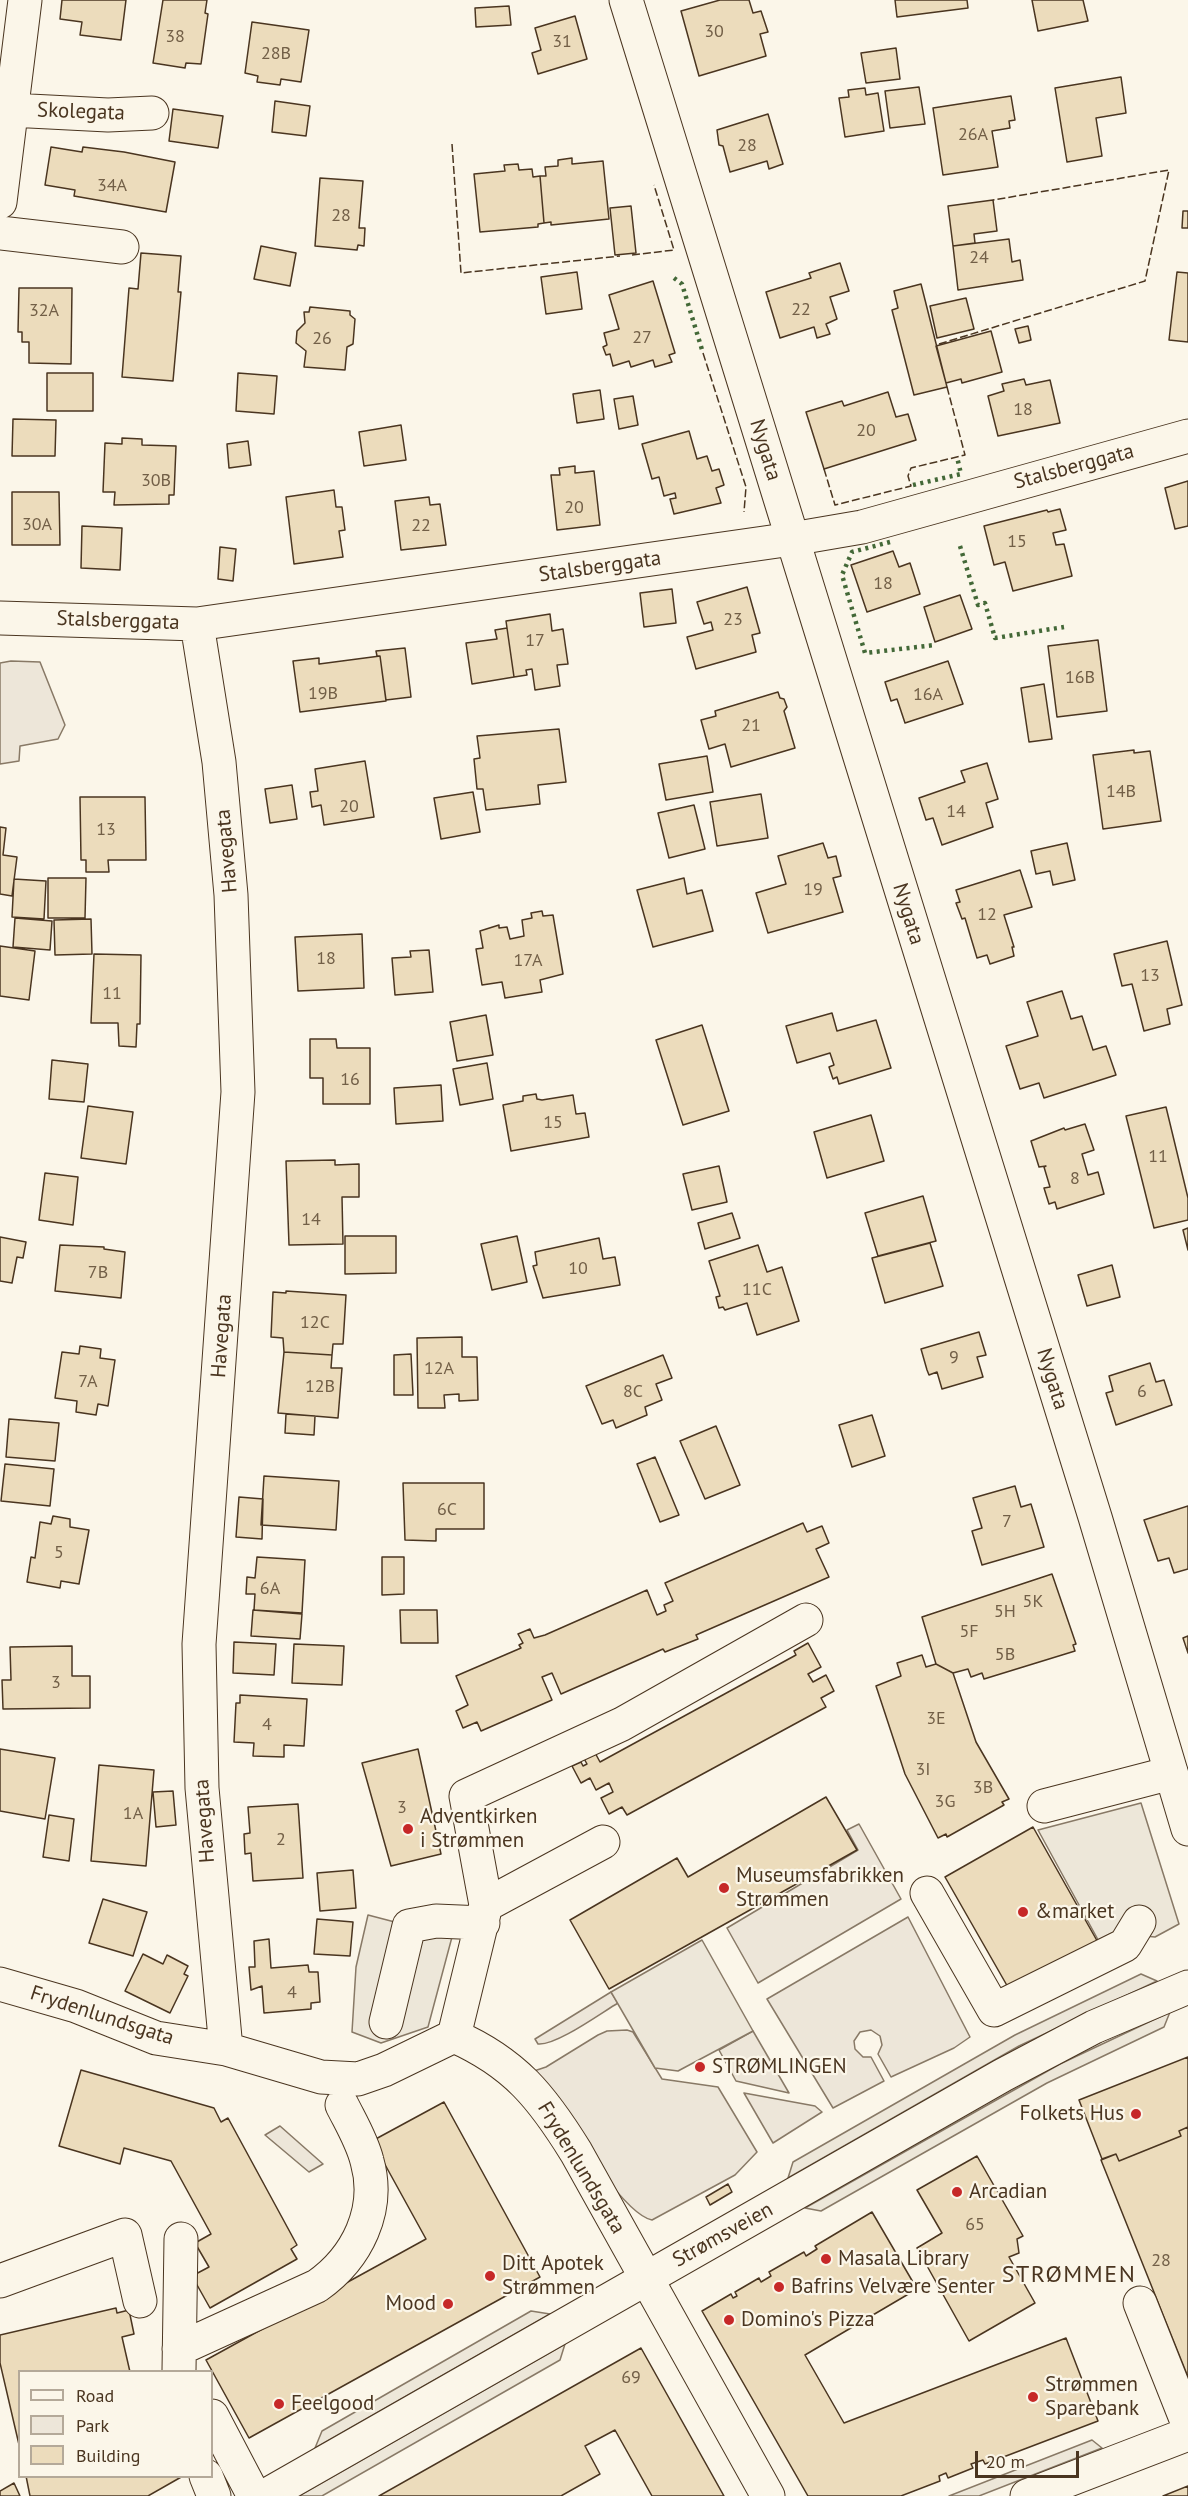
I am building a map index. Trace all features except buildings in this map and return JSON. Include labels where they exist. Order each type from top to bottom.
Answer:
[{"type":"street","name":"Skolegata","points":[[0,202],[25,0]]},
{"type":"street","name":"Nygata","points":[[626,0],[1089,1496],[1188,1829]]},
{"type":"street","name":"Skolegata","points":[[10,110],[108,115],[152,113]]},
{"type":"street","points":[[0,233],[122,247]]},
{"type":"street","name":"Stalsberggata","points":[[0,618],[197,624],[792,539],[862,527],[1188,436]]},
{"type":"street","name":"Havegata","points":[[197,624],[219,762],[231,895],[238,1092],[199,1644],[202,1788],[225,2049]]},
{"type":"street","points":[[454,2036],[484,1914],[466,1796],[622,1724],[806,1620]]},
{"type":"street","points":[[1044,1806],[1171,1773]]},
{"type":"street","points":[[386,2022],[409,1926],[484,1914],[603,1842]]},
{"type":"street","points":[[927,1893],[994,2010],[1125,1945],[1138,1922]]},
{"type":"street","name":"Frydenlundsgata","points":[[0,1984],[76,2006],[156,2038],[225,2049],[321,2077],[358,2079],[384,2070],[454,2036],[487,2051],[517,2075],[548,2107],[576,2152],[768,2496]]},
{"type":"street","name":"Strømsveien","points":[[265,2496],[1003,2075],[1094,2027],[1188,1987]]},
{"type":"street","points":[[181,2239],[189,2364],[317,2286],[335,2273],[350,2256],[368,2216],[372,2184],[361,2142],[342,2105]]},
{"type":"street","points":[[0,2281],[125,2235],[140,2301]]},
{"type":"street","points":[[1140,2303],[1188,2424]]},
{"type":"street","points":[[213,2418],[254,2496]]},
{"type":"street","points":[[1027,2496],[1188,2434]]},
{"type":"street","points":[[207,2478],[214,2496]]},
{"type":"green space","points":[[40,662],[65,725],[58,739],[20,746],[19,761],[0,764],[0,663]]},
{"type":"green space","points":[[859,1824],[901,1899],[758,1983],[727,1928],[858,1850],[847,1830]]},
{"type":"green space","points":[[908,1917],[970,2037],[954,2048],[891,2077],[878,2054],[882,2045],[880,2036],[871,2030],[860,2032],[854,2041],[855,2049],[863,2057],[871,2057],[884,2081],[833,2108],[767,1999]]},
{"type":"green space","points":[[611,1992],[618,2003],[567,2035],[538,2044],[535,2039]]},
{"type":"green space","points":[[607,2031],[633,2032],[662,2079],[718,2087],[757,2152],[735,2175],[652,2220],[639,2213],[623,2199],[606,2178],[534,2071],[546,2067]]},
{"type":"green space","points":[[753,2031],[789,2093],[736,2081],[719,2050]]},
{"type":"green space","points":[[744,2093],[815,2106],[822,2112],[773,2143]]},
{"type":"green space","points":[[280,2126],[323,2164],[309,2172],[265,2135]]},
{"type":"shaded area","points":[[1141,1803],[1179,1924],[1155,1937],[1125,1934],[1102,1947],[1038,1830]]},
{"type":"shaded area","points":[[368,1915],[452,1937],[428,2027],[381,2043],[352,2032],[356,1967]]},
{"type":"shaded area","points":[[702,1940],[753,2031],[678,2071],[655,2068],[611,1992]]},
{"type":"shaded area","points":[[1141,1974],[1157,1981],[1019,2046],[788,2178],[793,2162],[1015,2035]]},
{"type":"shaded area","points":[[1170,2012],[1164,2027],[1047,2083],[821,2211],[805,2208],[1060,2064]]},
{"type":"shaded area","points":[[531,2311],[550,2314],[315,2448],[322,2431]]},
{"type":"shaded area","points":[[565,2344],[560,2360],[322,2496],[299,2496]]},
{"type":"shaded area","points":[[1092,2440],[1102,2448],[979,2496],[949,2496]]},
{"type":"hedge","points":[[674,278],[682,284],[703,353]]},
{"type":"hedge","points":[[913,485],[961,474],[957,457]]},
{"type":"hedge","points":[[890,542],[852,552],[842,575],[865,653],[935,645]]},
{"type":"hedge","points":[[960,546],[978,605],[985,603],[995,638],[1064,627]]},
{"type":"fence","points":[[452,144],[461,273],[620,256]]},
{"type":"fence","points":[[939,344],[1145,281],[1169,170],[993,200]]},
{"type":"fence","points":[[632,255],[674,250],[654,185]]},
{"type":"fence","points":[[703,353],[746,487],[744,512]]},
{"type":"fence","points":[[824,469],[835,505],[911,486],[908,476],[911,468],[965,455],[947,387]]},
{"type":"place","name":"Adventkirken i Strømmen","points":[[408,1829]]},
{"type":"place","name":"Museumsfabrikken Strømmen","points":[[724,1888]]},
{"type":"place","name":"&market","points":[[1023,1912]]},
{"type":"place","name":"STRØMLINGEN","points":[[700,2067]]},
{"type":"place","name":"Folkets Hus","points":[[1136,2114]]},
{"type":"place","name":"Arcadian","points":[[957,2192]]},
{"type":"place","name":"Masala Library","points":[[826,2259]]},
{"type":"place","name":"Ditt Apotek Strømmen","points":[[490,2276]]},
{"type":"place","name":"Bafrins Velvære Senter","points":[[779,2287]]},
{"type":"place","name":"Mood","points":[[448,2304]]},
{"type":"place","name":"Domino's Pizza","points":[[729,2320]]},
{"type":"place","name":"Strømmen Sparebank","points":[[1033,2397]]},
{"type":"place","name":"Feelgood","points":[[279,2404]]},
{"type":"district","name":"STRØMMEN","points":[[1069,2275]]}]
